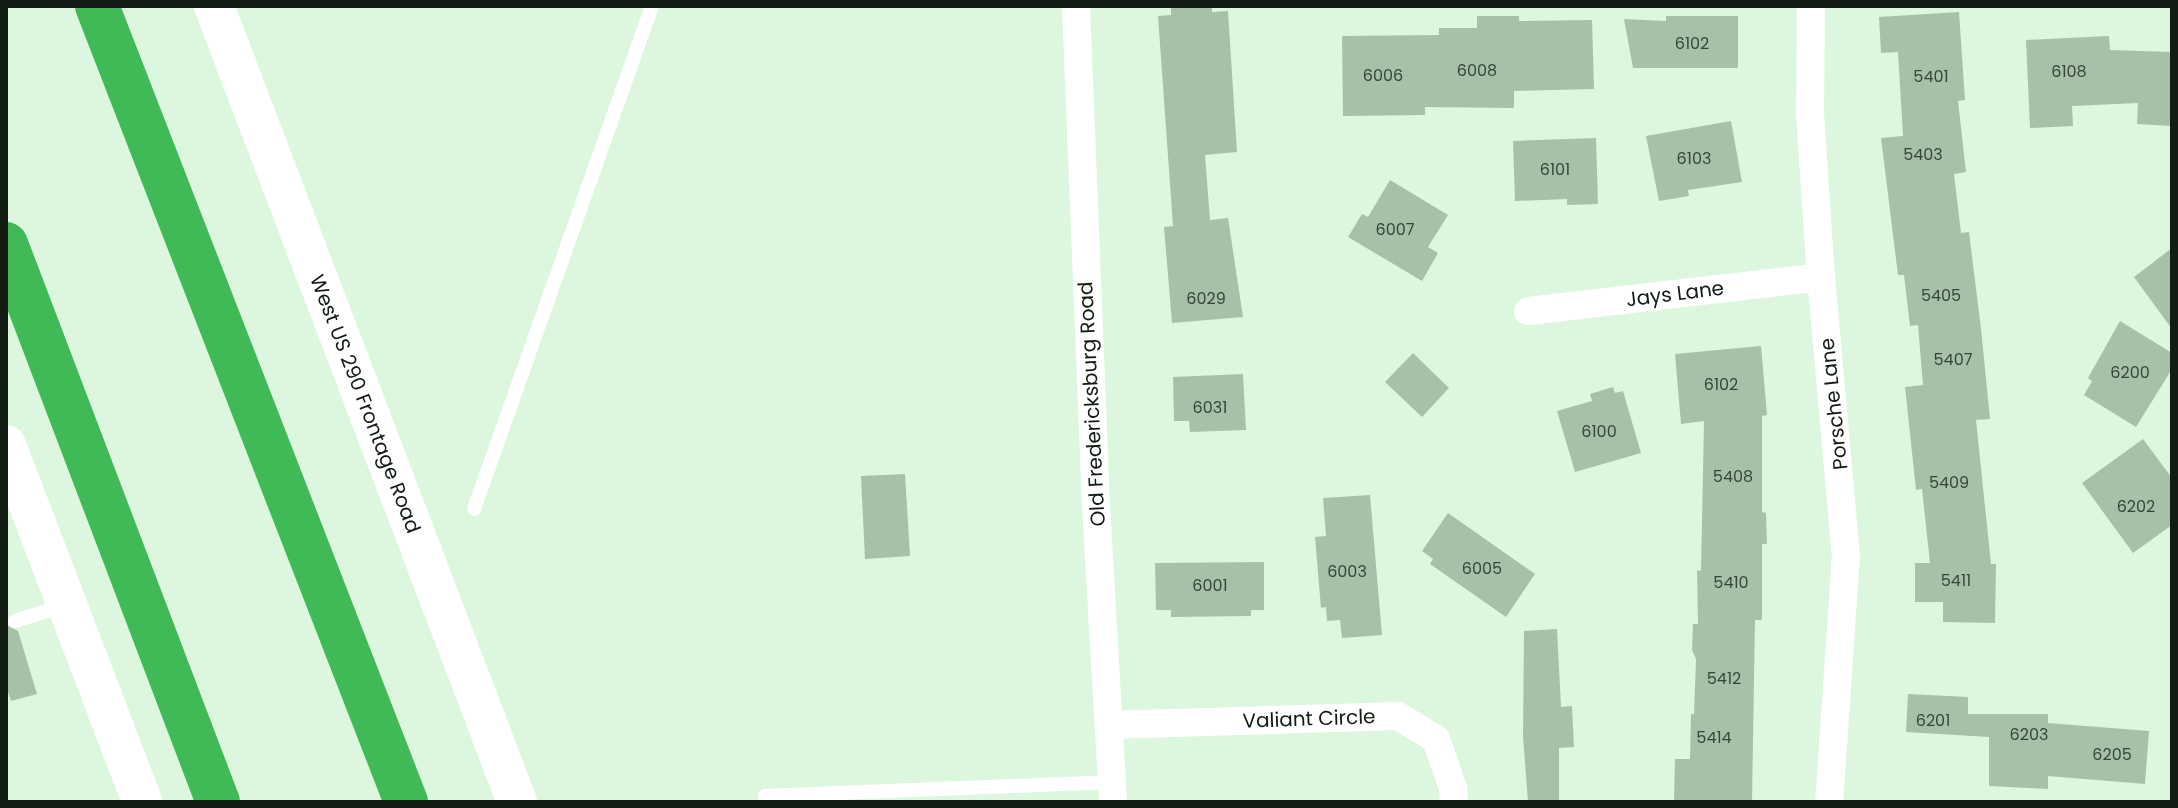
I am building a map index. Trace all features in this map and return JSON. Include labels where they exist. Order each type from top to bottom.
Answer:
[{"type":"highway","points":[[97,6],[406,802]]},
{"type":"highway","points":[[6,244],[218,802]]},
{"type":"main road","name":"West US 290 Frontage Road","points":[[214,6],[517,802]]},
{"type":"main road","points":[[6,445],[142,802]]},
{"type":"street","name":"Old Fredericksburg Road","points":[[1076,6],[1095,488],[1112,792]]},
{"type":"street","name":"Porsche Lane","points":[[1811,6],[1810,113],[1846,555],[1829,802]]},
{"type":"street","name":"Jays Lane","points":[[1528,311],[1821,277]]},
{"type":"street","name":"Valiant Circle","points":[[1110,725],[1398,716],[1436,739],[1453,788],[1454,802]]},
{"type":"lane","points":[[474,509],[652,6]]},
{"type":"lane","points":[[15,621],[67,605]]},
{"type":"lane","points":[[765,802],[765,796],[1112,792]]},
{"type":"building","points":[[1171,6],[1212,6],[1212,12],[1228,11],[1237,152],[1205,155],[1210,220],[1228,218],[1243,317],[1172,323],[1164,227],[1173,226],[1158,16],[1171,15]]},
{"type":"building","points":[[1959,12],[1965,100],[1958,101],[1966,172],[1954,174],[1961,233],[1969,232],[1990,419],[1976,420],[1991,564],[1996,564],[1995,623],[1943,622],[1943,602],[1915,602],[1915,563],[1930,563],[1922,489],[1916,490],[1905,387],[1923,385],[1918,325],[1910,326],[1904,275],[1898,275],[1881,138],[1903,136],[1898,52],[1881,53],[1879,17]]},
{"type":"building","points":[[1477,16],[1519,16],[1519,21],[1592,20],[1594,89],[1514,91],[1514,108],[1425,107],[1425,115],[1343,116],[1342,36],[1439,35],[1439,28],[1477,28]]},
{"type":"building","points":[[1666,16],[1738,16],[1738,68],[1633,68],[1624,19],[1666,21]]},
{"type":"building","points":[[2109,36],[2110,50],[2172,52],[2172,126],[2137,124],[2138,103],[2072,106],[2073,126],[2030,128],[2026,40]]},
{"type":"building","points":[[1731,121],[1742,182],[1688,190],[1689,196],[1659,201],[1646,136]]},
{"type":"building","points":[[1596,138],[1598,204],[1567,205],[1567,199],[1515,201],[1513,141]]},
{"type":"building","points":[[1390,180],[1448,215],[1428,247],[1438,253],[1422,281],[1348,237],[1362,214],[1368,217]]},
{"type":"building","points":[[2172,248],[2172,329],[2134,277]]},
{"type":"building","points":[[2120,321],[2172,353],[2172,369],[2136,427],[2084,395],[2092,381],[2088,378]]},
{"type":"building","points":[[1761,346],[1767,415],[1762,416],[1762,512],[1766,513],[1767,544],[1762,544],[1762,620],[1755,620],[1752,802],[1674,802],[1675,759],[1690,759],[1691,714],[1694,714],[1696,659],[1692,650],[1693,624],[1698,624],[1697,570],[1701,571],[1704,421],[1681,424],[1675,354]]},
{"type":"building","points":[[1413,353],[1449,388],[1422,417],[1385,382]]},
{"type":"building","points":[[1243,374],[1246,430],[1190,432],[1189,421],[1174,421],[1173,377]]},
{"type":"building","points":[[1613,387],[1615,393],[1623,391],[1641,453],[1575,472],[1557,411],[1592,401],[1590,394]]},
{"type":"building","points":[[2143,439],[2172,478],[2172,525],[2133,553],[2082,483]]},
{"type":"building","points":[[905,474],[910,556],[865,559],[861,476]]},
{"type":"building","points":[[1370,495],[1382,635],[1342,638],[1340,620],[1327,621],[1326,607],[1321,608],[1315,537],[1326,536],[1323,498]]},
{"type":"building","points":[[1448,513],[1535,574],[1506,617],[1430,564],[1433,559],[1422,551]]},
{"type":"building","points":[[1264,562],[1264,610],[1251,610],[1251,616],[1171,617],[1171,610],[1156,610],[1155,563]]},
{"type":"building","points":[[6,625],[18,631],[37,694],[11,701],[6,686]]},
{"type":"building","points":[[1557,629],[1561,707],[1572,706],[1574,747],[1559,748],[1559,802],[1528,802],[1523,736],[1524,631]]},
{"type":"building","points":[[1908,694],[1968,697],[1968,714],[2048,714],[2048,723],[2149,731],[2145,784],[2048,776],[2048,789],[1989,786],[1989,737],[1906,732]]}]
